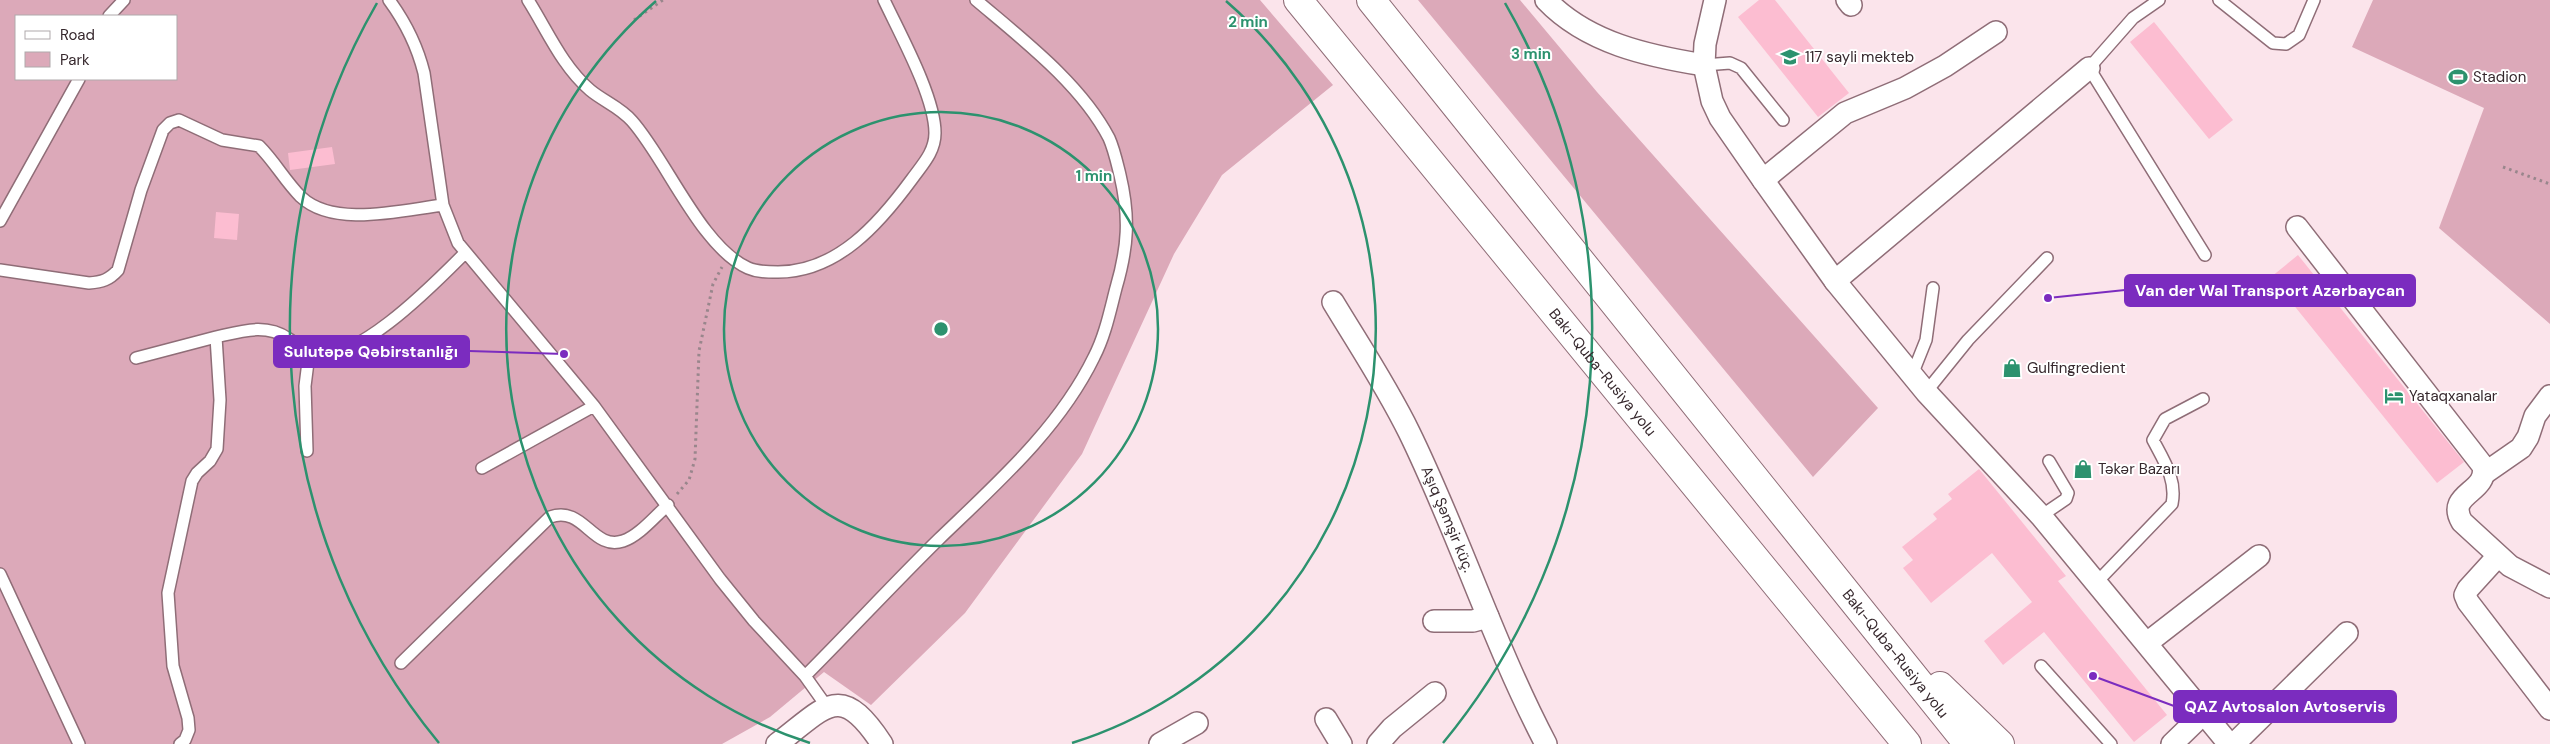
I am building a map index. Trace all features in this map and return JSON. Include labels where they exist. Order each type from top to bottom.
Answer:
[{"type":"highway","name":"Bakı-Quba-Rusiya yolu","points":[[1298,0],[1906,744]]},
{"type":"highway","name":"Bakı-Quba-Rusiya yolu","points":[[1372,0],[1968,744]]},
{"type":"highway","points":[[1859,608],[2000,744]]},
{"type":"street","points":[[1546,0],[1559,14],[1578,27],[1631,49],[1655,57],[1704,64]]},
{"type":"street","points":[[1715,0],[1705,44],[1704,64],[1712,101],[1720,118],[1836,281],[1912,375],[2041,516],[2229,744]]},
{"type":"street","points":[[1763,180],[1845,113],[1905,88],[1945,66],[1996,32]]},
{"type":"street","points":[[1836,281],[2089,68]]},
{"type":"street","points":[[2297,227],[2477,457],[2485,473]]},
{"type":"street","name":"Aşıq Şəmşir küç.","points":[[1333,302],[1386,388],[1410,433],[1522,696],[1546,744]]},
{"type":"street","points":[[2550,396],[2535,416],[2528,437],[2520,448],[2485,473],[2481,481],[2460,502],[2457,514],[2462,522],[2510,566],[2550,587]]},
{"type":"street","points":[[2147,643],[2259,556]]},
{"type":"street","points":[[2498,556],[2468,589],[2465,595],[2468,602],[2550,708]]},
{"type":"street","points":[[1434,621],[1474,621],[1488,617]]},
{"type":"street","points":[[2234,744],[2347,633]]},
{"type":"street","points":[[1378,744],[1392,728],[1435,693]]},
{"type":"street","points":[[777,744],[827,707],[847,706],[858,712],[882,744]]},
{"type":"street","points":[[2172,744],[2203,714]]},
{"type":"street","points":[[1326,719],[1341,744]]},
{"type":"street","points":[[1171,741],[1197,723]]},
{"type":"lane","points":[[110,15],[124,0]]},
{"type":"lane","points":[[389,0],[411,33],[419,52],[424,73],[443,205],[449,225],[465,253],[594,406],[668,504],[726,586],[805,676],[827,707]]},
{"type":"lane","points":[[528,0],[568,67],[590,90],[615,106],[632,121],[699,221],[728,255],[746,267],[767,272],[800,270],[819,264],[843,252],[869,231],[907,186],[931,153],[935,131],[924,89],[884,0]]},
{"type":"lane","points":[[805,676],[965,516],[1025,454],[1046,428],[1078,386],[1095,356],[1123,265],[1128,228],[1126,199],[1109,140],[1092,110],[1046,61],[976,0]]},
{"type":"lane","points":[[2159,0],[2133,18],[2089,68],[2206,255]]},
{"type":"lane","points":[[2219,0],[2273,43],[2280,44],[2286,44],[2298,35],[2314,0]]},
{"type":"lane","points":[[1704,64],[1730,63],[1741,68],[1783,120]]},
{"type":"lane","points":[[0,221],[78,80]]},
{"type":"lane","points":[[0,270],[89,283],[104,281],[113,276],[118,270],[141,190],[164,130],[170,123],[179,120],[222,140],[259,146],[302,198],[316,208],[331,213],[352,215],[443,205]]},
{"type":"lane","points":[[136,358],[216,337],[266,328],[280,332],[308,354],[328,356],[351,348],[399,315],[465,253]]},
{"type":"lane","points":[[1926,392],[1968,340],[2047,258]]},
{"type":"lane","points":[[1912,375],[1926,340],[1933,288]]},
{"type":"lane","points":[[180,744],[185,740],[189,730],[188,718],[173,666],[168,593],[192,481],[197,473],[210,462],[217,449],[220,400],[216,337]]},
{"type":"lane","points":[[307,451],[305,386],[308,354]]},
{"type":"lane","points":[[2097,582],[2172,504],[2174,493],[2171,475],[2153,440],[2165,420],[2203,399]]},
{"type":"lane","points":[[482,468],[594,406]]},
{"type":"lane","points":[[2041,516],[2066,499],[2068,493],[2049,461]]},
{"type":"lane","points":[[401,662],[550,517],[560,514],[571,515],[603,540],[610,543],[630,537],[668,504]]},
{"type":"lane","points":[[0,574],[79,744]]},
{"type":"lane","points":[[2041,666],[2111,744]]},
{"type":"path","points":[[634,20],[663,0]]},
{"type":"path","points":[[2503,167],[2550,184]]},
{"type":"path","points":[[668,504],[689,480],[695,459],[699,350],[713,284],[728,255]]},
{"type":"green space","points":[[0,0],[1260,0],[1333,85],[1222,175],[1174,254],[1082,454],[965,613],[871,705],[824,672],[770,717],[722,744],[0,744]]},
{"type":"green space","points":[[1418,0],[1520,0],[1597,92],[1878,408],[1813,477]]},
{"type":"green space","points":[[2373,0],[2550,0],[2550,324],[2439,228],[2484,108],[2352,47]]},
{"type":"building","points":[[1759,0],[1775,0],[1849,93],[1818,117],[1738,17]]},
{"type":"building","points":[[2154,22],[2233,120],[2209,139],[2130,42]]},
{"type":"building","points":[[332,147],[335,164],[290,170],[288,153]]},
{"type":"building","points":[[216,212],[239,214],[237,240],[214,238]]},
{"type":"building","points":[[2298,255],[2464,462],[2437,483],[2271,277]]},
{"type":"building","points":[[1979,469],[2066,576],[2058,581],[2167,715],[2134,742],[2044,632],[2003,665],[1984,641],[2032,602],[1992,553],[1931,603],[1903,568],[1913,560],[1902,547],[1937,519],[1933,514],[1952,499],[1948,494]]},
{"type":"place","name":"117 sayli mekteb","points":[[1790,57]]},
{"type":"place","name":"Stadion","points":[[2458,77]]},
{"type":"place","name":"Van der Wal Transport Azərbaycan","points":[[2048,298]]},
{"type":"place","name":"Sulutəpə Qəbirstanlığı","points":[[564,354]]},
{"type":"place","name":"Gulfingredient","points":[[2012,368]]},
{"type":"place","name":"Yataqxanalar","points":[[2394,396]]},
{"type":"place","name":"Təkər Bazarı","points":[[2083,469]]},
{"type":"place","name":"QAZ Avtosalon Avtoservis","points":[[2093,676]]}]
